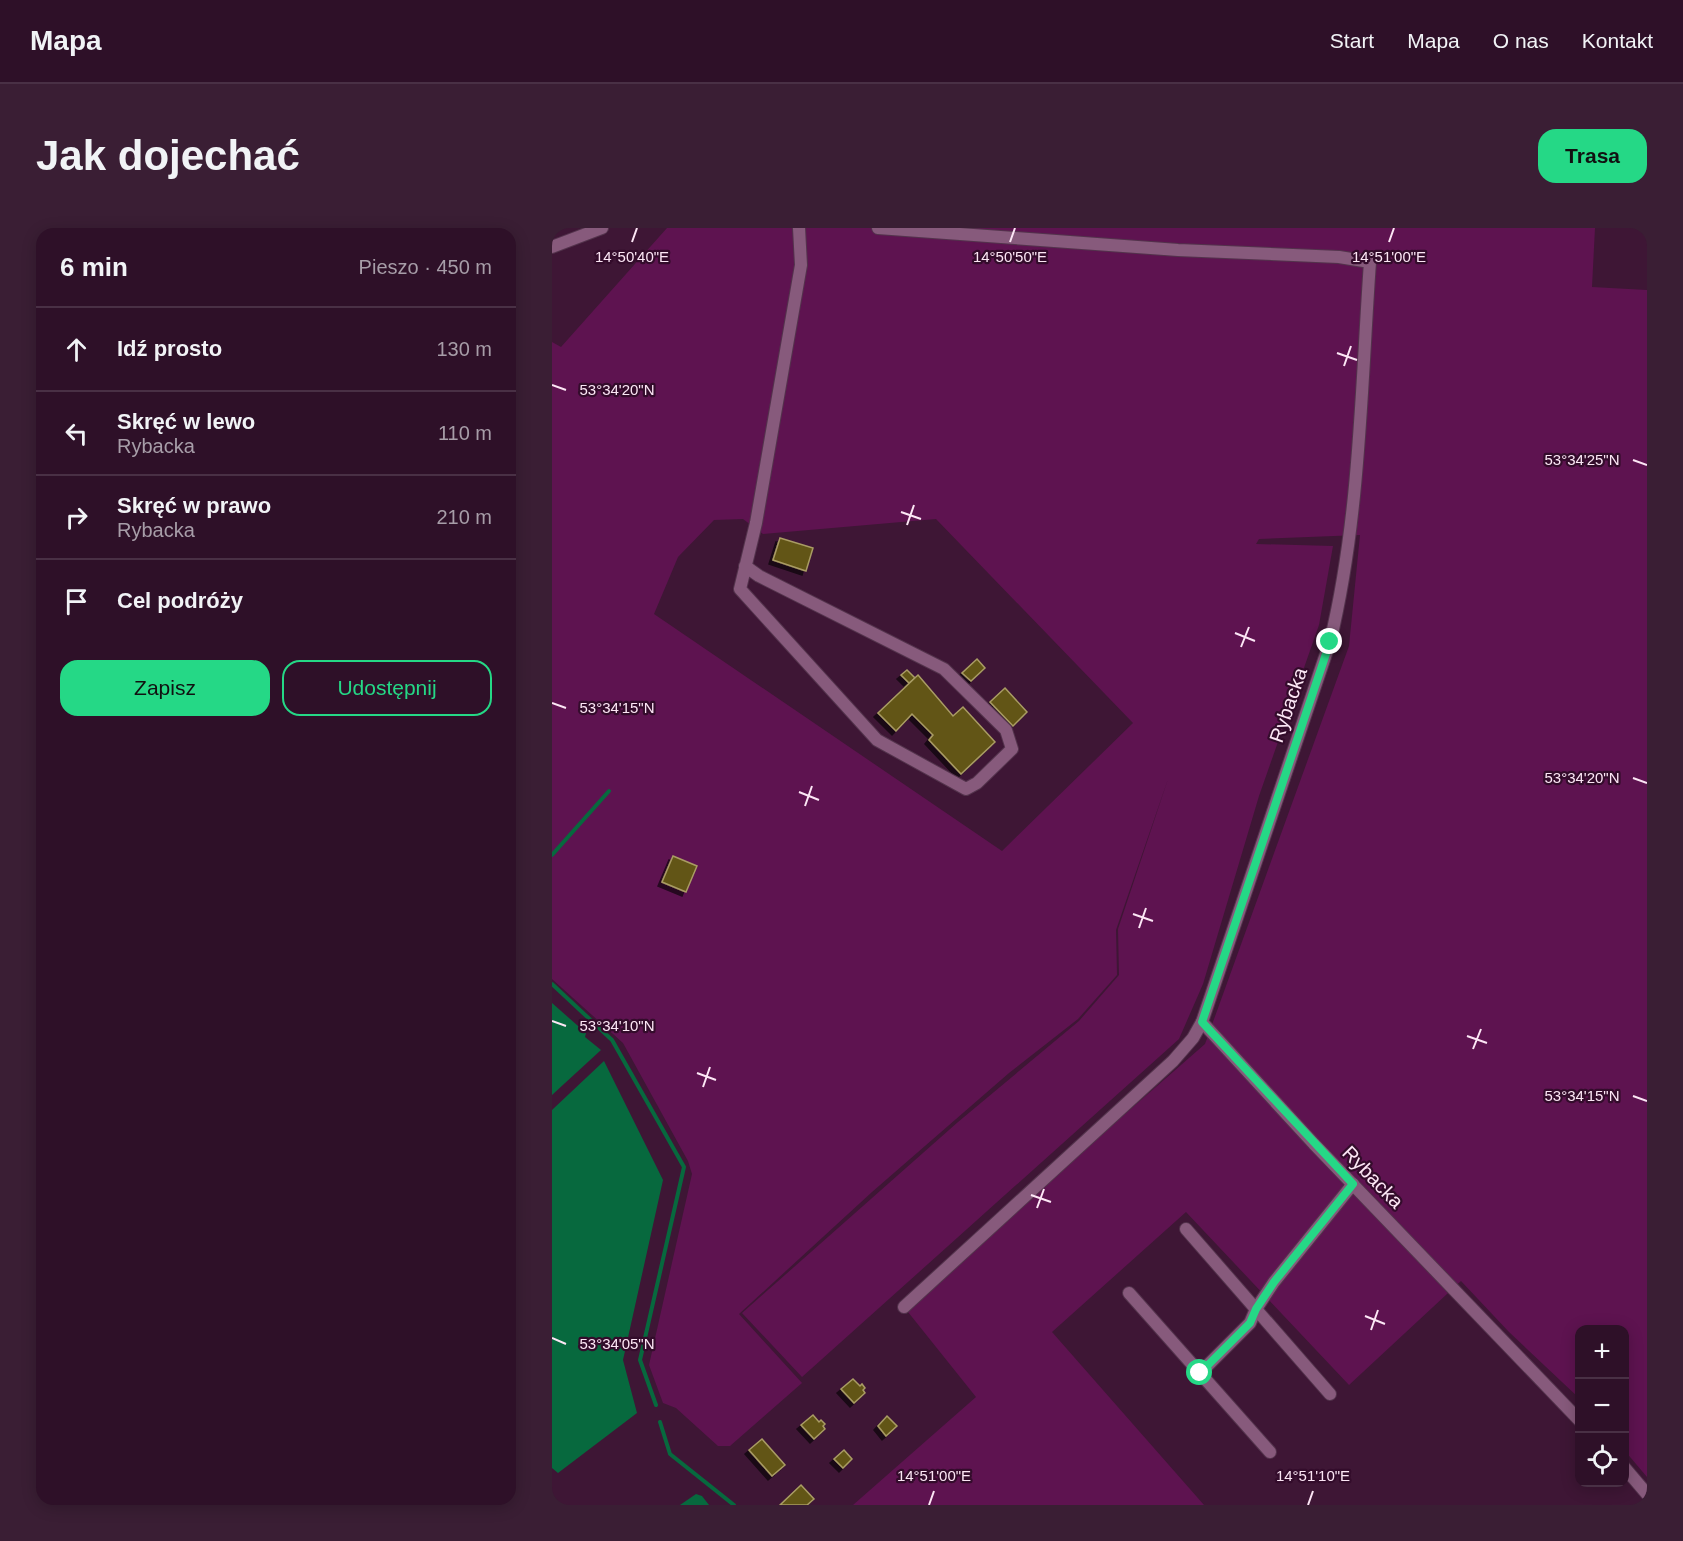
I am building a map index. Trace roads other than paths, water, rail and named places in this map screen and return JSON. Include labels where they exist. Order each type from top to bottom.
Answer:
[{"type":"street","points":[[552,248],[602,228]]},
{"type":"street","points":[[745,566],[759,576],[944,669],[1006,730],[1011,749],[977,783],[966,789],[877,740],[740,589],[745,566],[756,523],[801,265],[799,228]]},
{"type":"street","name":"Rybacka","points":[[878,228],[1178,250],[1339,257],[1370,262],[1352,518],[1342,594],[1330,642],[1202,1022],[1575,1416]]},
{"type":"street","points":[[904,1307],[1173,1061],[1193,1038],[1202,1022]]},
{"type":"street","points":[[1200,1373],[1250,1323],[1256,1309],[1274,1282],[1353,1184]]},
{"type":"street","points":[[1186,1229],[1330,1394]]},
{"type":"street","points":[[1129,1293],[1270,1452]]},
{"type":"street","points":[[1629,1473],[1647,1494]]},
{"type":"waterway","points":[[552,855],[609,791]]},
{"type":"waterway","points":[[552,984],[612,1040],[684,1167],[640,1360],[656,1405]]},
{"type":"waterway","points":[[660,1422],[670,1454],[734,1505]]},
{"type":"waterway","points":[[552,1500],[557,1505]]}]
